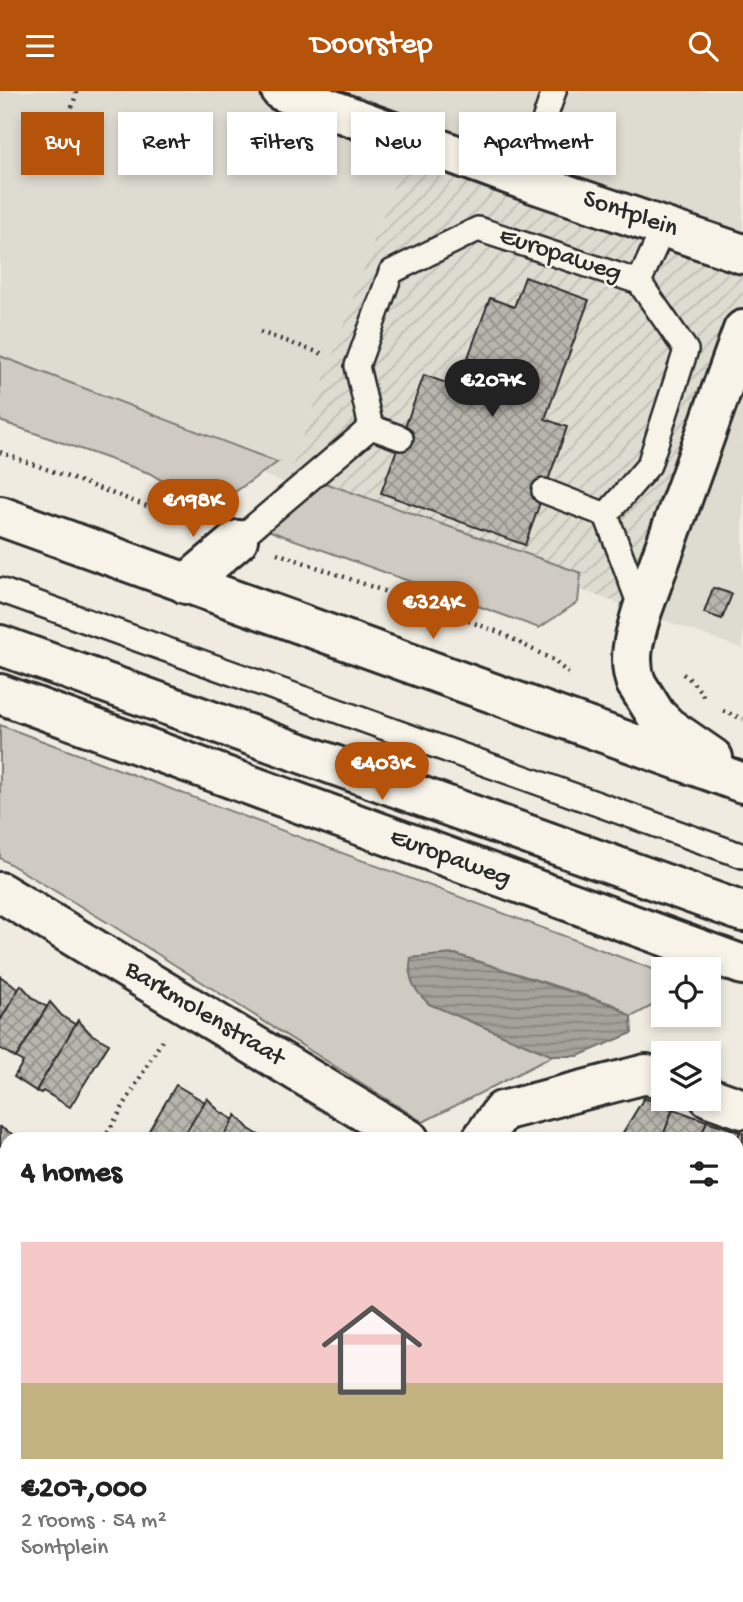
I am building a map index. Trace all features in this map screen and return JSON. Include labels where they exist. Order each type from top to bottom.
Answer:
[{"type":"street","name":"Sontplein","points":[[281,91],[524,180],[743,254]]},
{"type":"street","points":[[743,330],[642,611],[633,643],[631,663],[636,683],[656,715],[668,727],[743,781]]},
{"type":"street","points":[[0,516],[743,781]]},
{"type":"street","points":[[186,584],[238,540]]},
{"type":"street","name":"Europaweg","points":[[0,645],[743,912]]},
{"type":"street","name":"Europaweg","points":[[0,694],[743,965]]},
{"type":"street","name":"Barkmolenstraat","points":[[0,892],[397,1132]]},
{"type":"street","points":[[487,1132],[502,1111],[646,1074],[651,1076]]},
{"type":"street","points":[[721,1101],[743,1109]]},
{"type":"lane","points":[[524,180],[554,91]]},
{"type":"lane","points":[[639,282],[664,227]]},
{"type":"lane","name":"Europaweg","points":[[357,366],[390,272],[478,229],[639,282],[686,350],[649,465],[606,515]]},
{"type":"lane","points":[[357,366],[371,428]]},
{"type":"lane","points":[[371,428],[401,438]]},
{"type":"lane","points":[[238,540],[371,428]]},
{"type":"lane","points":[[544,491],[606,515],[642,611]]},
{"type":"lane","points":[[0,590],[743,856]]},
{"type":"path","points":[[71,112],[77,91]]},
{"type":"path","points":[[260,332],[357,366]]},
{"type":"path","points":[[0,452],[499,632],[553,660],[574,680]]},
{"type":"path","points":[[636,683],[672,673],[682,674],[692,681],[711,705]]},
{"type":"path","points":[[722,710],[743,719]]},
{"type":"path","points":[[108,1132],[184,1003]]},
{"type":"shaded area","points":[[0,91],[743,91],[743,275],[461,175],[616,175],[616,112],[459,112],[459,174],[445,169],[445,112],[351,112],[351,175],[398,175],[289,476],[283,482],[0,378]]},
{"type":"shaded area","points":[[445,169],[743,275],[743,335],[642,612],[283,482],[289,475],[398,175],[445,175]]},
{"type":"shaded area","points":[[743,335],[743,649],[642,612]]},
{"type":"shaded area","points":[[0,356],[278,462],[213,507],[149,473],[0,421]]},
{"type":"shaded area","points":[[325,483],[581,573],[578,602],[539,628],[267,530]]},
{"type":"shaded area","points":[[0,725],[651,969],[651,1006],[631,1017],[615,1005],[455,954],[411,958],[429,1004],[553,1056],[423,1122],[110,924],[0,858]]},
{"type":"shaded area","points":[[455,954],[615,1006],[631,1017],[632,1033],[578,1056],[553,1056],[429,1004],[413,984],[411,958]]},
{"type":"building","points":[[525,277],[589,300],[545,419],[567,427],[525,545],[381,493],[424,375],[457,387],[490,298],[514,307]]},
{"type":"building","points":[[713,588],[732,594],[722,619],[704,613]]},
{"type":"building","points":[[0,976],[19,990],[0,1021]]},
{"type":"building","points":[[21,985],[34,999],[47,1007],[16,1058],[0,1048],[0,1021]]},
{"type":"building","points":[[50,1002],[62,1016],[76,1025],[36,1091],[14,1077],[23,1062],[16,1058]]},
{"type":"building","points":[[78,1020],[91,1034],[109,1044],[70,1107],[43,1091],[36,1091]]},
{"type":"building","points":[[176,1085],[205,1102],[186,1132],[148,1132]]},
{"type":"building","points":[[207,1098],[219,1111],[234,1120],[226,1132],[186,1132]]},
{"type":"building","points":[[644,1098],[651,1101],[651,1111],[672,1111],[665,1132],[623,1132]]},
{"type":"building","points":[[672,1111],[679,1111],[707,1121],[703,1132],[665,1132]]},
{"type":"building","points":[[236,1115],[254,1132],[226,1132]]},
{"type":"building","points":[[707,1121],[740,1132],[703,1132]]}]
